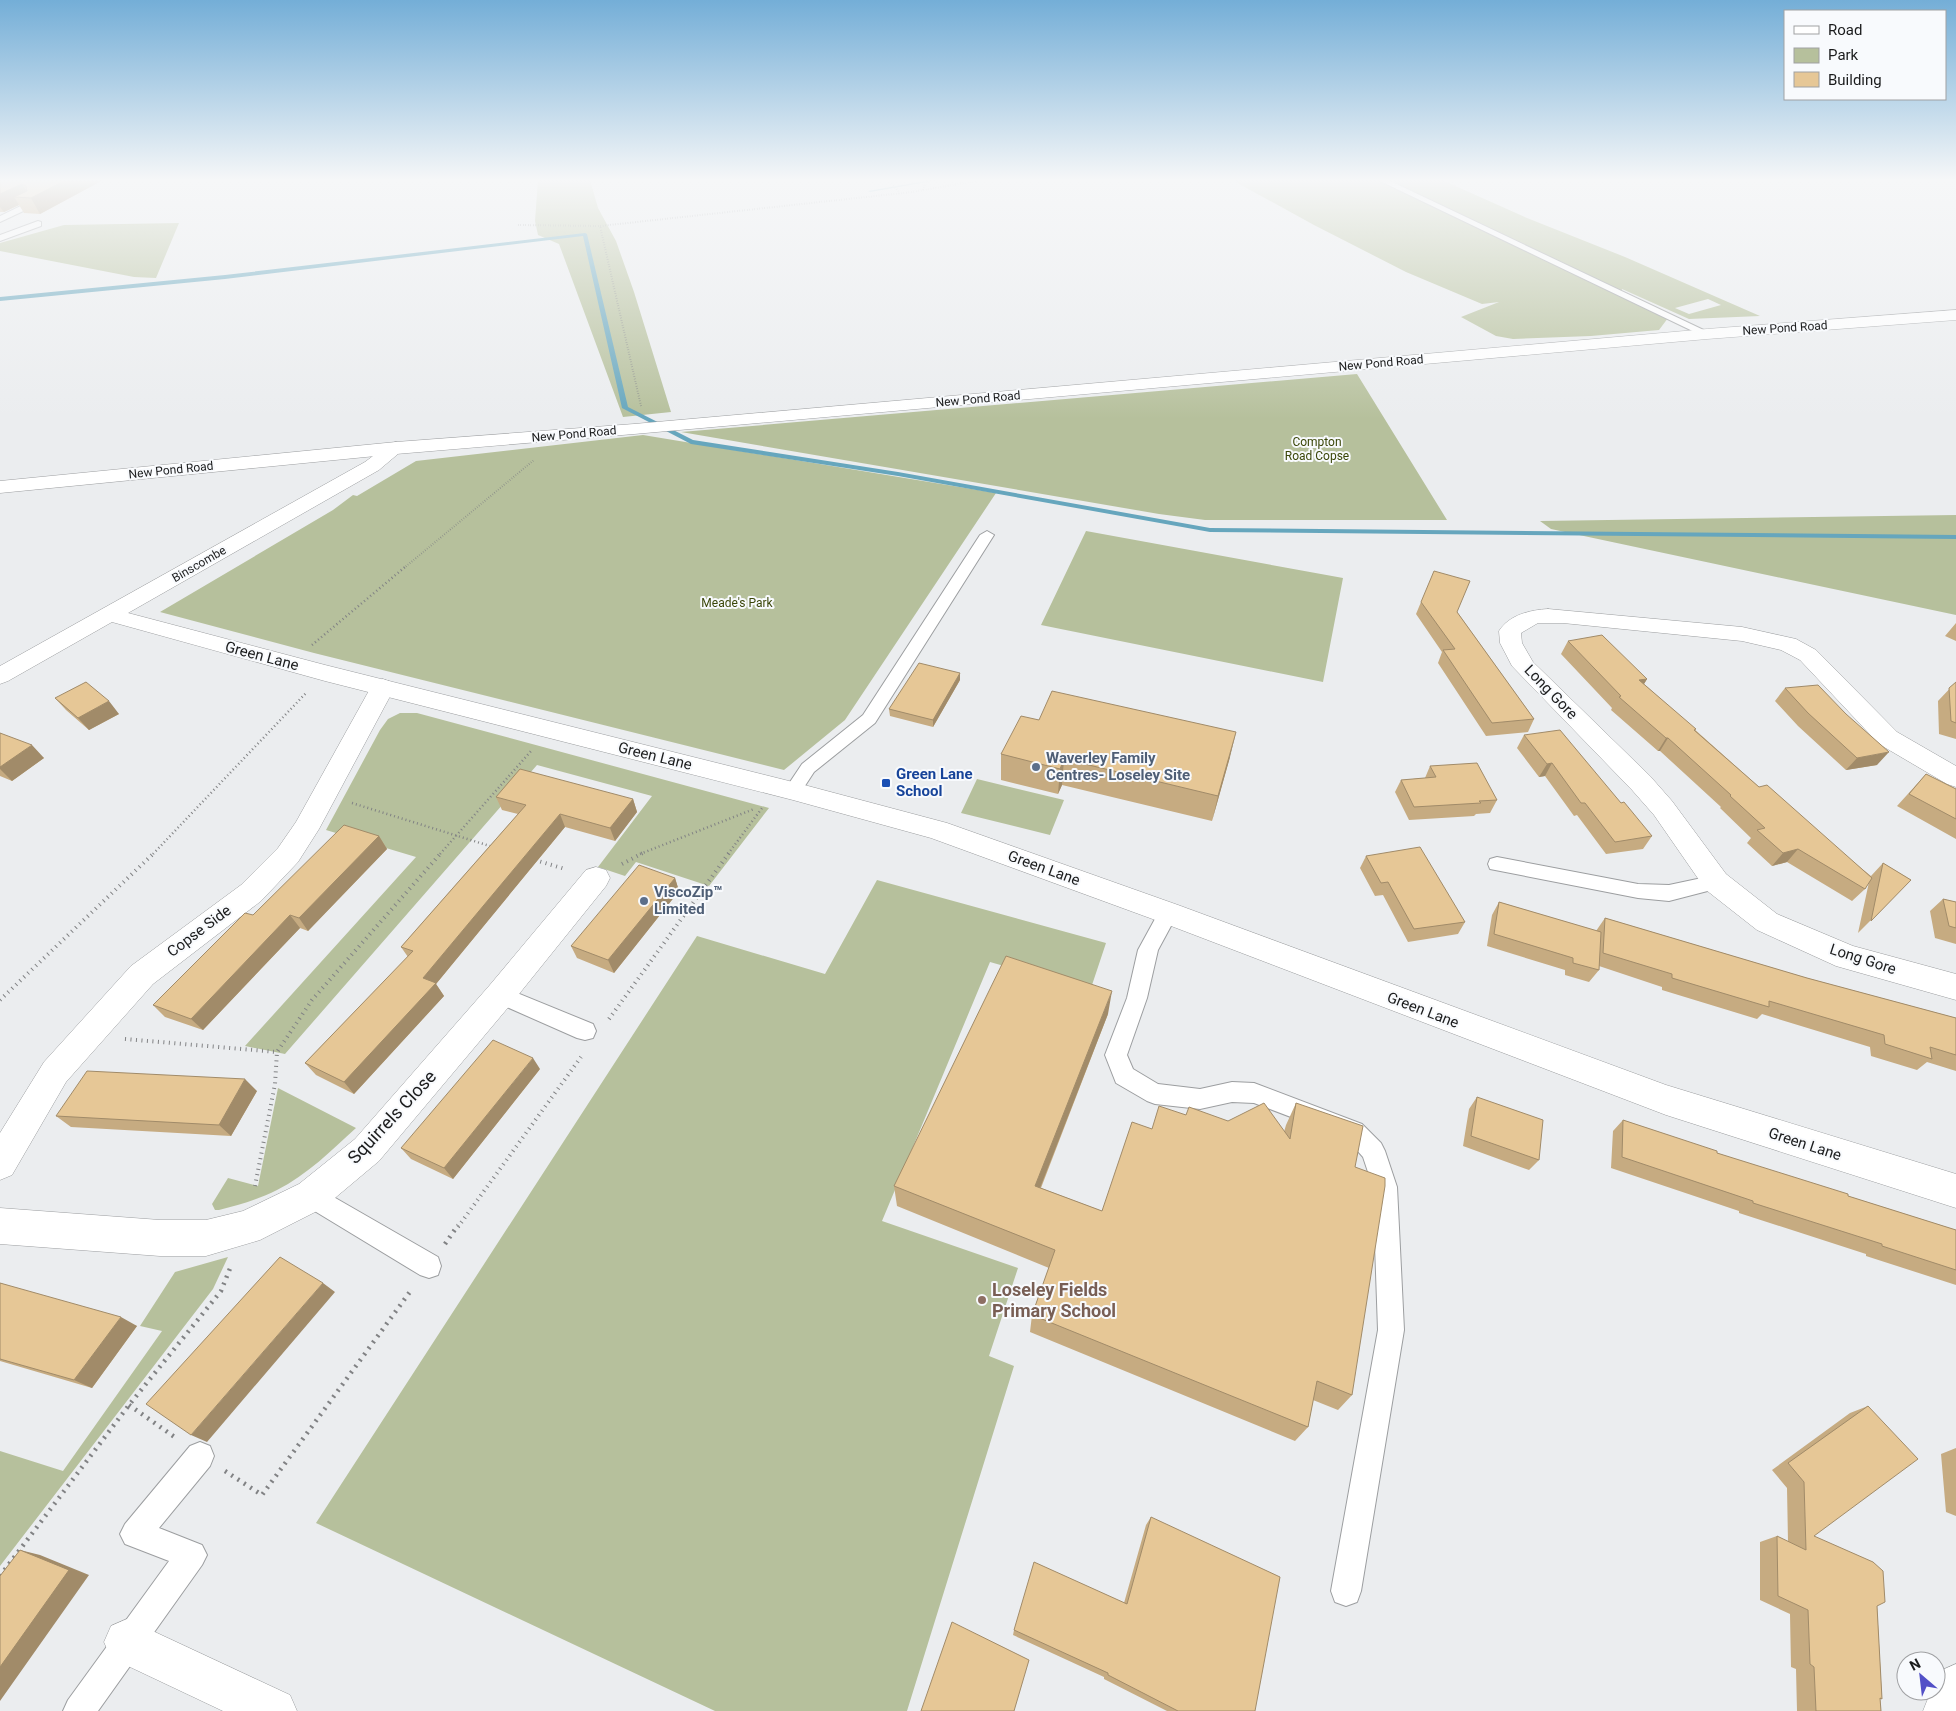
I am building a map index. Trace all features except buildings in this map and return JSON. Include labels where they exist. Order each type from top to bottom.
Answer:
[{"type":"street","name":"New Pond Road","points":[[0,487],[396,448],[1707,334],[1956,315]]},
{"type":"street","name":"Binscombe","points":[[0,676],[372,466],[396,448]]},
{"type":"street","name":"Green Lane","points":[[110,615],[297,666],[793,791],[937,830],[1168,913],[1496,1038],[1666,1100],[1956,1191]]},
{"type":"street","name":"Long Gore","points":[[1956,778],[1888,738],[1808,655],[1788,644],[1742,634],[1563,616],[1541,615],[1522,621],[1510,631],[1511,643],[1524,666],[1641,783],[1663,808],[1716,882],[1767,922],[1846,957],[1956,987]]},
{"type":"street","name":"Copse Side","points":[[0,1164],[55,1072],[142,975],[251,892],[288,855],[306,829],[383,687]]},
{"type":"street","name":"Squirrels Close","points":[[0,1226],[160,1238],[206,1238],[247,1228],[310,1196],[366,1150],[500,995],[596,878]]},
{"type":"street","points":[[127,1642],[274,1711]]},
{"type":"street","points":[[1946,1711],[1956,1687]]},
{"type":"lane","points":[[1551,260],[1707,334]]},
{"type":"lane","points":[[793,791],[808,768],[870,719],[987,535]]},
{"type":"lane","points":[[1497,864],[1638,891],[1669,893],[1716,882]]},
{"type":"lane","points":[[1168,913],[1148,950],[1137,998],[1116,1055],[1124,1076],[1154,1094],[1200,1099],[1232,1092],[1254,1093],[1354,1131],[1374,1151],[1385,1187],[1391,1330],[1346,1591]]},
{"type":"lane","points":[[500,995],[591,1036]]},
{"type":"lane","points":[[310,1196],[429,1266]]},
{"type":"lane","points":[[79,1711],[127,1642],[192,1556],[134,1534],[200,1456]]},
{"type":"path","points":[[608,260],[642,406]]},
{"type":"path","points":[[297,666],[307,650],[552,445],[551,436]]},
{"type":"path","points":[[0,1000],[167,842],[324,673]]},
{"type":"path","points":[[0,1576],[129,1406],[221,1290],[247,1228],[275,1084],[277,1052],[312,1000],[549,730]]},
{"type":"path","points":[[325,794],[493,847]]},
{"type":"path","points":[[129,1406],[200,1456],[262,1495],[429,1266],[591,1036],[766,804],[638,855],[596,878],[531,858]]},
{"type":"path","points":[[86,1036],[277,1052]]},
{"type":"green space","points":[[46,260],[164,260],[156,278],[134,277]]},
{"type":"green space","points":[[565,260],[623,260],[671,412],[623,417]]},
{"type":"green space","points":[[1382,260],[1632,260],[1760,316],[1689,319],[1622,289],[1621,296],[1668,318],[1659,330],[1591,336],[1513,339],[1496,336],[1461,317],[1499,302],[1482,304]],"holes":[[[1708,299],[1721,305],[1689,314],[1675,308]]]},
{"type":"green space","name":"Compton Road Copse","points":[[1357,374],[1447,520],[1205,520],[1159,514],[681,432]]},
{"type":"green space","name":"Meade's Park","points":[[643,435],[996,493],[845,720],[784,770],[314,653],[160,612],[333,510],[353,495],[357,496],[416,461]]},
{"type":"green space","points":[[1956,515],[1956,615],[1551,529],[1540,521]]},
{"type":"green space","points":[[1086,531],[1343,578],[1323,682],[1041,625]]},
{"type":"green space","points":[[400,713],[417,713],[769,808],[709,886],[636,862],[625,876],[598,867],[652,796],[537,765],[285,1054],[245,1046],[416,857],[326,830],[380,730],[388,719]]},
{"type":"green space","points":[[977,779],[1064,800],[1050,835],[961,813]]},
{"type":"green space","points":[[877,880],[1106,943],[1090,991],[990,962],[882,1221],[1018,1268],[989,1356],[1014,1366],[907,1711],[715,1711],[316,1523],[697,936],[825,974]]},
{"type":"green space","points":[[278,1088],[356,1128],[319,1162],[288,1184],[256,1199],[215,1210],[212,1204],[228,1178],[258,1186]]},
{"type":"green space","points":[[228,1257],[213,1289],[0,1566],[0,1451],[63,1471],[162,1331],[140,1326],[175,1272]]},
{"type":"waterway","points":[[0,299],[225,277],[369,260]]},
{"type":"waterway","points":[[591,260],[625,408],[691,442],[898,474],[1210,530],[1956,537]]},
{"type":"place","name":"Waverley Family Centres- Loseley Site","points":[[1036,767]]},
{"type":"place","name":"Green Lane School","points":[[886,783]]},
{"type":"place","name":"ViscoZip™ Limited","points":[[644,901]]},
{"type":"place","name":"Loseley Fields Primary School","points":[[982,1300]]}]
